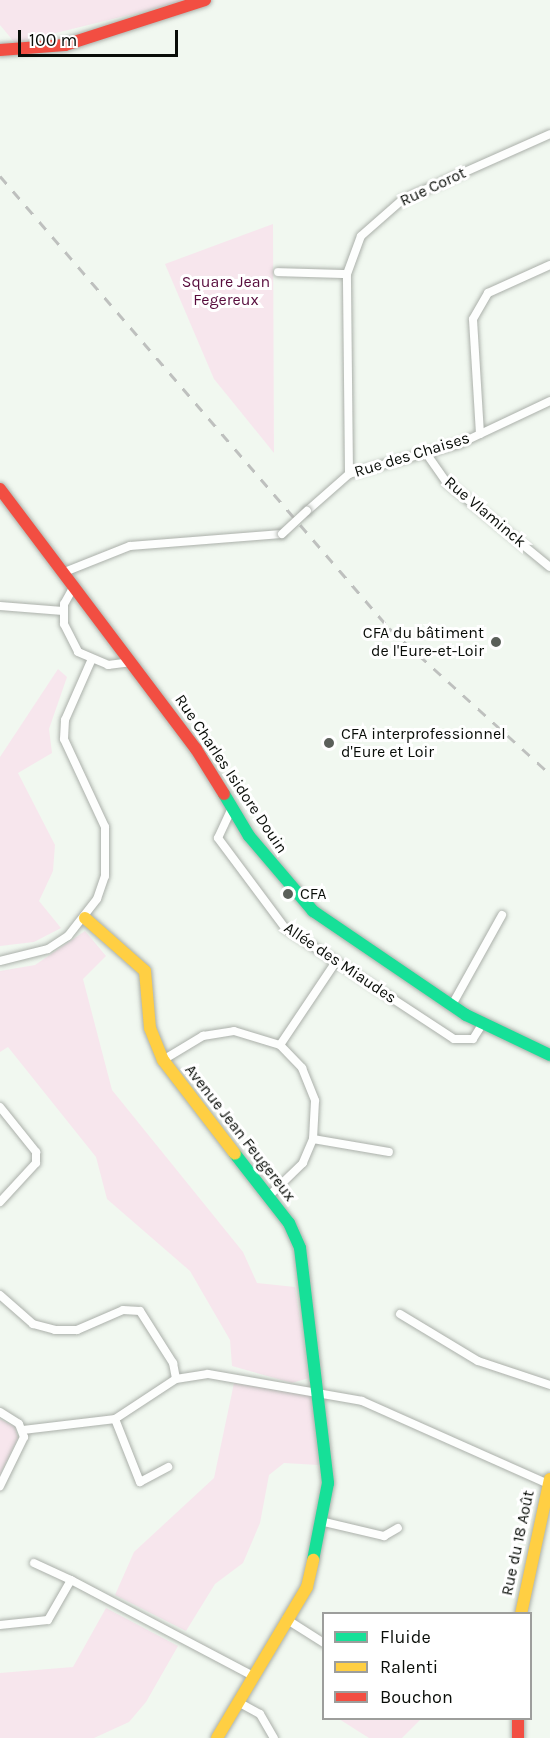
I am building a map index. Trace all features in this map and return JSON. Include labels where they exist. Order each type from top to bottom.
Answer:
[{"type":"street","points":[[0,50],[64,45],[205,0]]},
{"type":"street","name":"Rue Corot","points":[[349,474],[347,274],[361,236],[402,200],[550,134]]},
{"type":"street","points":[[480,434],[473,319],[488,293],[550,265]]},
{"type":"street","points":[[278,272],[347,274]]},
{"type":"street","name":"Rue des Chaises","points":[[62,573],[130,546],[282,534],[349,474],[426,453],[480,434],[550,401]]},
{"type":"street","name":"Rue Vlaminck","points":[[426,453],[446,482],[550,567]]},
{"type":"street","name":"Rue Charles Isidore Douin","points":[[1,493],[132,662],[232,808],[313,911],[452,1005],[483,1023],[550,1055]]},
{"type":"street","points":[[73,588],[63,611],[68,637],[91,661],[121,666],[132,662]]},
{"type":"street","points":[[0,606],[63,611]]},
{"type":"street","points":[[0,961],[48,949],[85,918],[100,892],[108,853],[105,827],[64,739],[64,720],[91,661]]},
{"type":"street","name":"Allée des Miaudes","points":[[232,808],[218,828],[222,847],[285,928],[335,963],[461,1042],[475,1037],[483,1023]]},
{"type":"street","points":[[452,1005],[502,915]]},
{"type":"street","name":"Avenue Jean Feugereux","points":[[85,918],[145,971],[150,1028],[163,1060],[269,1196],[300,1248],[321,1394],[329,1473],[307,1587],[251,1676],[217,1738]]},
{"type":"street","points":[[280,1045],[335,963]]},
{"type":"street","points":[[163,1060],[221,1032],[251,1034],[280,1045],[310,1084],[317,1118],[313,1139],[303,1163],[269,1196]]},
{"type":"street","points":[[0,1107],[36,1152],[36,1163],[0,1202]]},
{"type":"street","points":[[313,1139],[389,1152]]},
{"type":"street","points":[[0,1295],[33,1324],[55,1330],[77,1330],[123,1310],[140,1311],[167,1353],[176,1379]]},
{"type":"street","points":[[400,1314],[478,1361],[550,1384]]},
{"type":"street","points":[[0,1412],[23,1430],[115,1419],[176,1379],[208,1374],[321,1394],[378,1407],[549,1481]]},
{"type":"street","points":[[115,1419],[140,1482],[168,1467]]},
{"type":"street","points":[[0,1486],[23,1430]]},
{"type":"street","name":"Rue du 18 Août","points":[[521,1612],[549,1481]]},
{"type":"street","points":[[320,1521],[384,1536],[398,1528]]},
{"type":"street","points":[[34,1563],[71,1580],[251,1676]]},
{"type":"street","points":[[0,1625],[48,1620],[71,1580]]},
{"type":"street","points":[[286,1619],[322,1642]]},
{"type":"street","points":[[238,1702],[260,1714],[274,1738]]},
{"type":"street","points":[[518,1720],[518,1738]]},
{"type":"green space","points":[[0,0],[190,0],[15,43],[0,25]]},
{"type":"green space","name":"Square Jean Fegereux","points":[[273,224],[274,453],[214,379],[165,264]]},
{"type":"green space","points":[[58,669],[67,677],[49,729],[52,753],[18,773],[55,845],[53,871],[39,901],[61,928],[34,942],[0,946],[0,757]]},
{"type":"green space","points":[[85,931],[106,956],[83,979],[112,1090],[243,1252],[257,1283],[295,1287],[309,1378],[292,1383],[232,1366],[230,1340],[190,1271],[107,1199],[96,1157],[8,1047],[0,1052],[0,971],[35,965]]},
{"type":"green space","points":[[234,1383],[312,1396],[319,1465],[284,1463],[269,1475],[260,1523],[243,1563],[215,1584],[186,1631],[115,1595],[134,1552],[214,1478]]},
{"type":"green space","points":[[0,1419],[15,1427],[18,1438],[0,1475]]},
{"type":"green space","points":[[106,1608],[178,1646],[146,1702],[129,1722],[94,1738],[0,1738],[0,1673],[73,1667]]},
{"type":"green space","points":[[341,1720],[420,1720],[402,1738],[369,1738]]},
{"type":"railway","points":[[0,176],[389,628],[550,774]]},
{"type":"traffic: fast","points":[[224,794],[249,836],[313,911],[466,1015],[550,1055]]},
{"type":"traffic: fast","points":[[235,1154],[289,1223],[300,1248],[328,1483],[313,1560]]},
{"type":"traffic: slow","points":[[85,918],[145,971],[150,1028],[163,1060],[235,1154]]},
{"type":"traffic: slow","points":[[521,1612],[550,1479]]},
{"type":"traffic: slow","points":[[217,1738],[307,1587],[313,1560]]},
{"type":"traffic: jam","points":[[0,50],[65,45],[205,0]]},
{"type":"traffic: jam","points":[[0,489],[196,749],[224,794]]},
{"type":"traffic: jam","points":[[518,1720],[518,1738]]},
{"type":"place","name":"CFA du bâtiment de l'Eure-et-Loir","points":[[496,642]]},
{"type":"place","name":"CFA interprofessionnel d'Eure et Loir","points":[[329,743]]},
{"type":"place","name":"CFA","points":[[288,894]]}]
